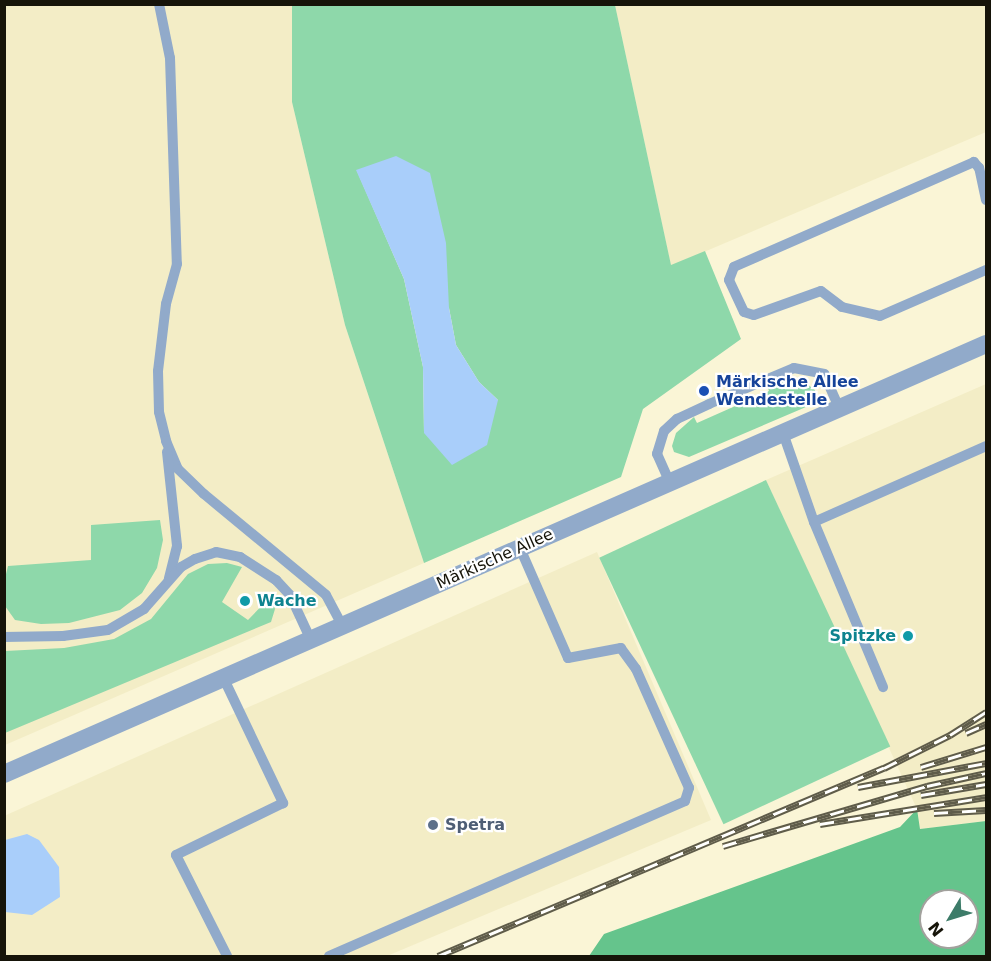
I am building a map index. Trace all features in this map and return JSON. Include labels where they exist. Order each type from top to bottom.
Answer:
[{"type":"street","name":"Märkische Allee","points":[[4,774],[310,638],[987,344]]},
{"type":"lane","points":[[159,4],[170,58],[177,264],[166,304],[159,371],[159,412],[166,441],[177,546],[169,579]]},
{"type":"lane","points":[[987,200],[979,168],[974,162],[734,267],[729,280],[744,312],[754,315],[821,291],[842,307],[880,316],[987,270]]},
{"type":"lane","points":[[670,483],[657,454],[664,431],[677,420],[710,404],[794,368],[824,374],[839,408]]},
{"type":"lane","points":[[783,433],[814,522],[883,687]]},
{"type":"lane","points":[[166,441],[178,469],[204,494],[326,596],[342,625]]},
{"type":"lane","points":[[814,522],[987,446]]},
{"type":"lane","points":[[329,957],[685,801],[689,788],[636,669],[621,648],[568,658],[520,548]]},
{"type":"lane","points":[[4,637],[63,636],[108,630],[144,609],[181,567],[195,559],[216,552],[240,557],[268,574],[290,595],[310,638]]},
{"type":"lane","points":[[223,677],[283,803],[176,855],[227,957]]},
{"type":"shaded area","points":[[5,5],[292,5],[292,102],[345,325],[424,563],[5,745]]},
{"type":"shaded area","points":[[615,5],[986,5],[986,132],[671,266]]},
{"type":"shaded area","name":"Spitzke","points":[[986,384],[986,821],[920,829],[917,809],[766,480]]},
{"type":"shaded area","points":[[597,552],[711,820],[387,956],[5,956],[4,816]]},
{"type":"green space","points":[[292,5],[615,5],[671,265],[705,251],[741,339],[643,409],[621,477],[424,563],[345,325],[292,102]],"holes":[[[357,171],[449,308],[456,345],[479,382],[498,400],[424,433],[423,367],[404,279]]]},
{"type":"green space","points":[[793,379],[803,381],[815,390],[815,395],[806,407],[689,457],[674,452],[672,446],[676,433],[694,417],[697,423],[769,391],[767,385]]},
{"type":"green space","points":[[766,480],[890,746],[723,824],[599,558]]},
{"type":"green space","points":[[160,520],[163,540],[157,568],[142,593],[120,610],[69,623],[41,624],[15,620],[5,606],[5,578],[8,566],[91,560],[91,525]]},
{"type":"green space","points":[[227,563],[242,567],[222,602],[248,620],[271,596],[275,609],[271,622],[5,733],[5,651],[64,648],[114,639],[151,619],[188,574],[208,564]]},
{"type":"green space","points":[[917,809],[920,829],[986,821],[986,956],[589,956],[604,934],[900,827]]},
{"type":"water","points":[[396,156],[430,173],[446,243],[449,308],[456,345],[479,382],[498,400],[487,445],[452,465],[424,433],[423,367],[404,279],[356,170]]},
{"type":"water","points":[[27,834],[39,840],[59,867],[60,897],[32,915],[5,912],[5,840]]},
{"type":"railway","points":[[438,956],[884,768],[950,735],[986,712]]},
{"type":"railway","points":[[966,733],[986,724]]},
{"type":"railway","points":[[921,767],[986,747]]},
{"type":"railway","points":[[858,787],[986,763]]},
{"type":"railway","points":[[723,846],[927,786],[986,773]]},
{"type":"railway","points":[[921,795],[986,784]]},
{"type":"railway","points":[[820,824],[986,797]]},
{"type":"railway","points":[[934,813],[986,810]]},
{"type":"place","name":"Märkische Allee Wendestelle","points":[[704,391]]},
{"type":"place","name":"Wache","points":[[245,601]]},
{"type":"place","name":"Spitzke","points":[[908,636]]},
{"type":"place","name":"Spetra","points":[[433,825]]}]
